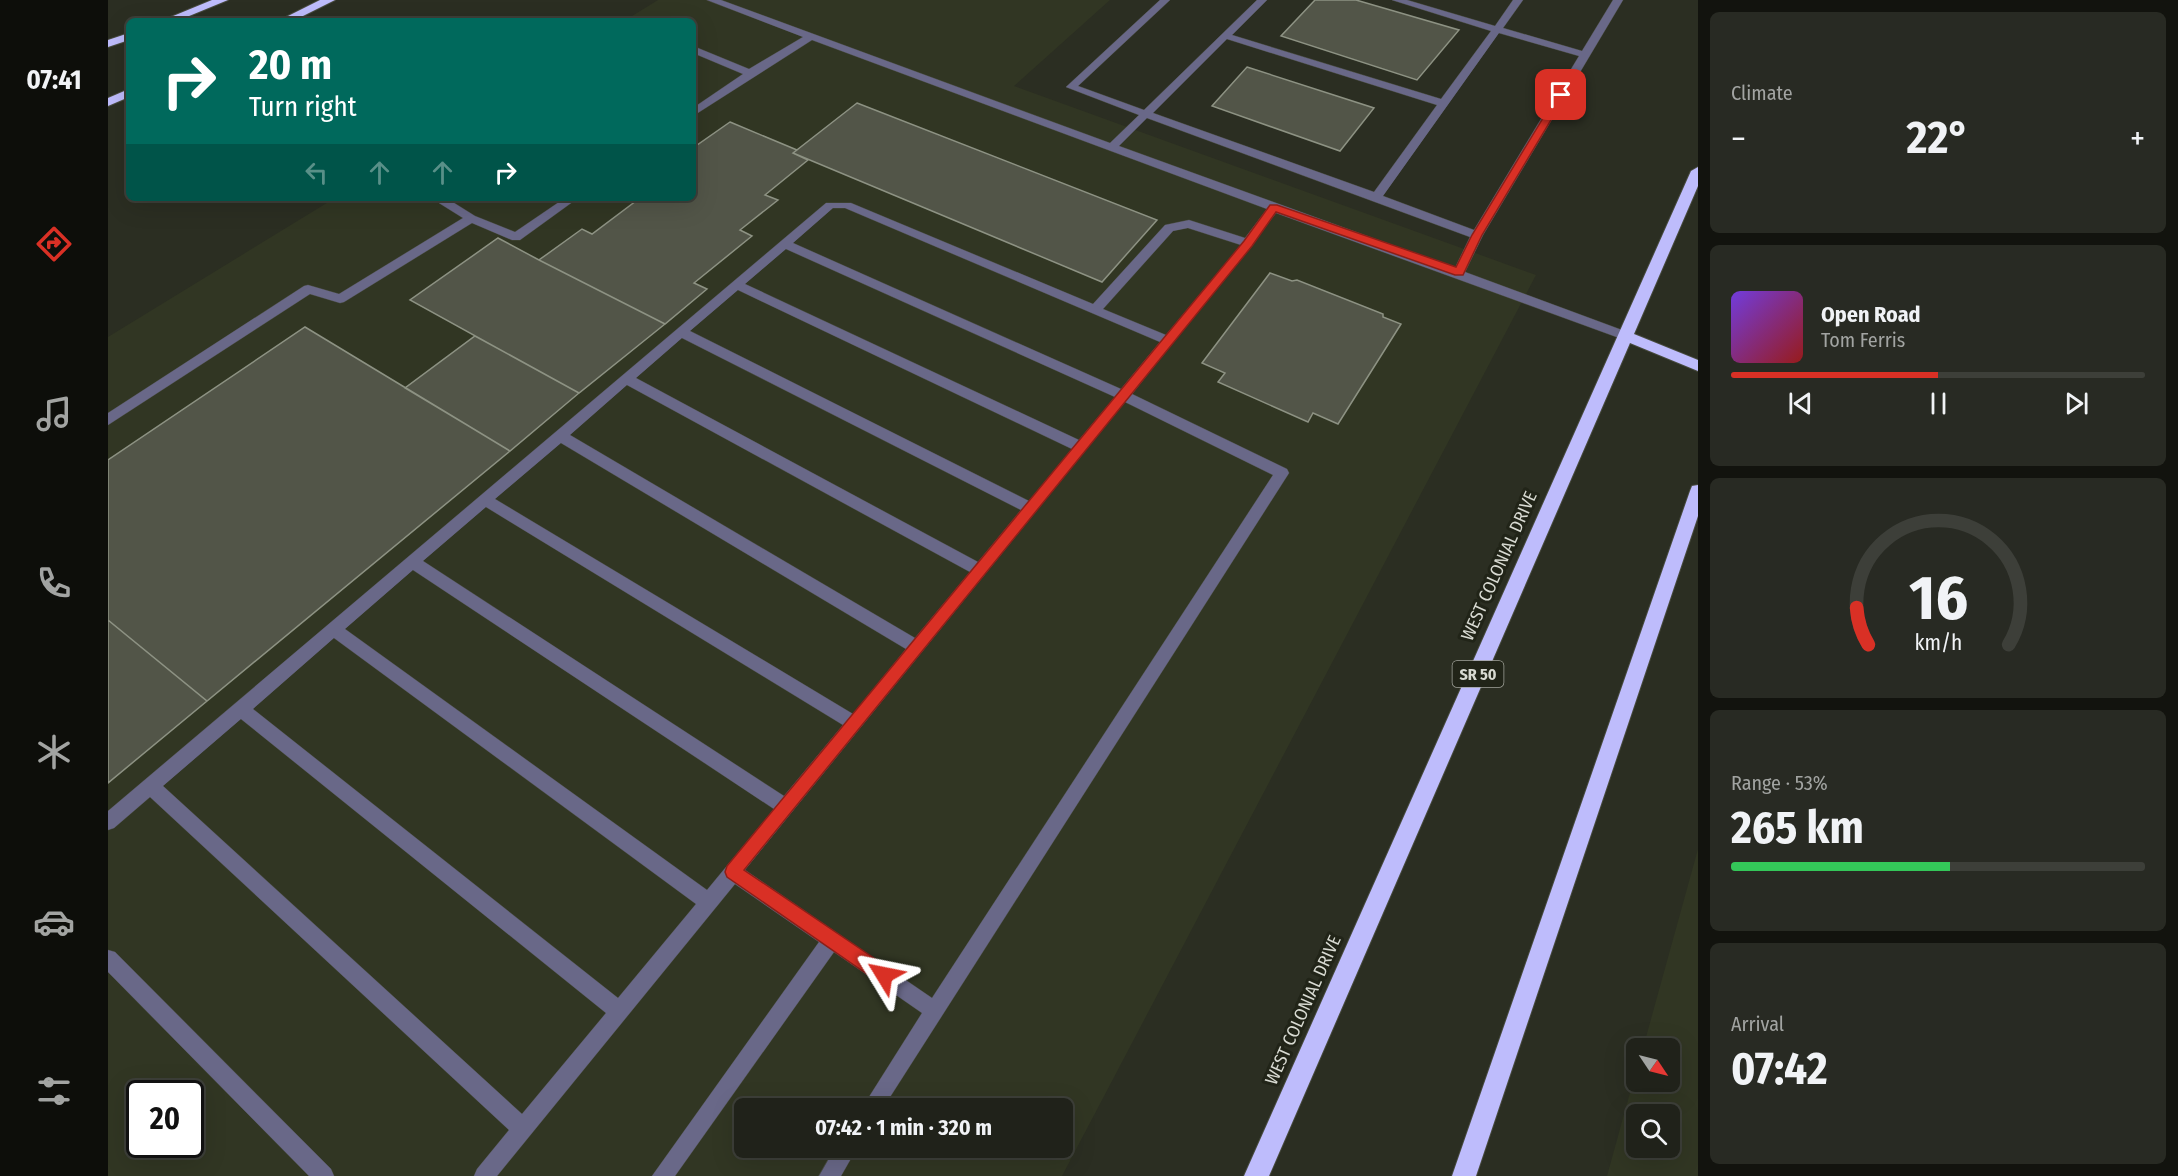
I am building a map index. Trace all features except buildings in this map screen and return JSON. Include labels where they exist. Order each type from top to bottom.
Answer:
[{"type":"highway","points":[[175,18],[222,0]]},
{"type":"highway","points":[[290,18],[329,0]]},
{"type":"highway","points":[[108,44],[126,37]]},
{"type":"highway","points":[[108,102],[126,94]]},
{"type":"highway","name":"WEST COLONIAL DRIVE","points":[[1256,1176],[1698,171]]},
{"type":"highway","points":[[1626,336],[1698,366]]},
{"type":"highway","points":[[1464,1176],[1698,491]]},
{"type":"lane","points":[[712,0],[1113,146],[1274,208],[1459,272],[1626,336]]},
{"type":"lane","points":[[1165,0],[1071,87],[1477,235]]},
{"type":"lane","points":[[1113,146],[1262,0]]},
{"type":"lane","points":[[1397,0],[1586,55]]},
{"type":"lane","points":[[1376,197],[1518,0]]},
{"type":"lane","points":[[1459,272],[1477,235],[1618,0]]},
{"type":"lane","points":[[696,111],[750,73],[811,36]]},
{"type":"lane","points":[[1226,36],[1443,104]]},
{"type":"lane","points":[[696,50],[750,73]]},
{"type":"lane","points":[[443,201],[471,218],[516,237],[568,201]]},
{"type":"lane","points":[[108,822],[830,205],[847,206],[1168,340]]},
{"type":"lane","points":[[484,1176],[1248,243],[1274,208]]},
{"type":"lane","points":[[108,420],[308,289],[340,299],[471,218]]},
{"type":"lane","points":[[1095,310],[1169,228],[1189,224],[1248,243]]},
{"type":"lane","points":[[785,244],[1122,395],[1282,473],[878,1098]]},
{"type":"lane","points":[[737,285],[1081,447]]},
{"type":"lane","points":[[681,332],[1030,508]]},
{"type":"lane","points":[[626,379],[979,570]]},
{"type":"lane","points":[[560,436],[916,647]]},
{"type":"lane","points":[[485,500],[854,723]]},
{"type":"lane","points":[[413,562],[786,807]]},
{"type":"lane","points":[[334,629],[708,902]]},
{"type":"lane","points":[[241,709],[619,1011]]},
{"type":"lane","points":[[150,786],[523,1129]]},
{"type":"lane","points":[[733,872],[935,1011]]},
{"type":"lane","points":[[662,1176],[832,939]]},
{"type":"lane","points":[[108,959],[324,1176]]},
{"type":"lane","points":[[829,1176],[841,1158]]},
{"type":"shaded area","points":[[658,0],[1110,0],[1014,86],[1536,275],[1073,1155],[1073,1098],[734,1098],[734,1158],[1071,1158],[1062,1176],[108,1176],[108,337],[330,201],[696,201],[696,18],[629,18]]},
{"type":"shaded area","points":[[1698,849],[1698,1176],[1607,1176],[1626,1107],[1626,1158],[1680,1158],[1680,1104],[1627,1104],[1630,1092],[1680,1092],[1680,1038],[1646,1038]]},
{"type":"route","points":[[884,975],[733,872],[1248,243],[1274,208],[1459,272],[1477,235],[1561,95]]}]
